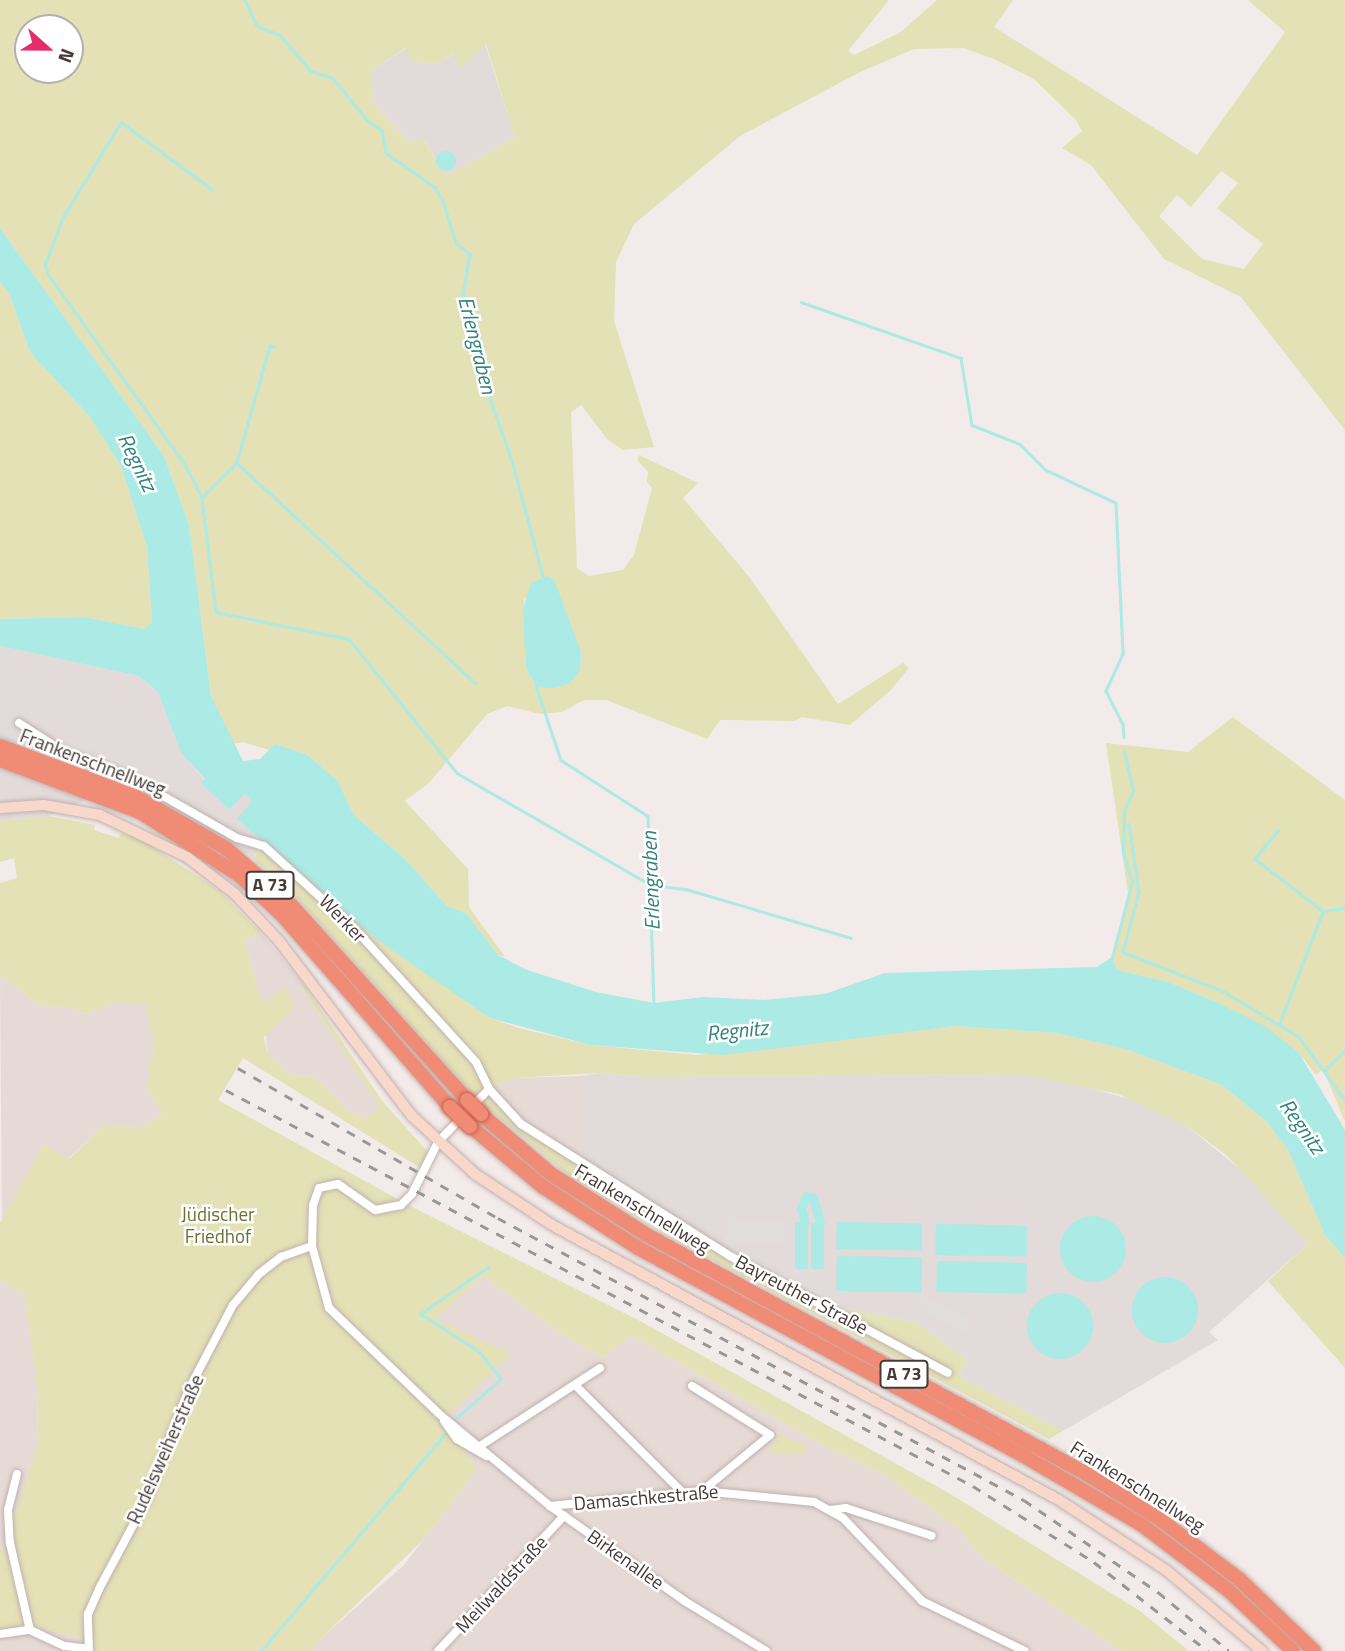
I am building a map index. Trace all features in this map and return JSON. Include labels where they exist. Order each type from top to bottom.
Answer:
[{"type":"highway","name":"Frankenschnellweg","points":[[0,746],[135,796],[227,849],[292,906],[467,1100],[551,1174],[646,1235],[1087,1474],[1157,1517],[1239,1579],[1314,1651]]},
{"type":"highway","name":"Frankenschnellweg","points":[[0,760],[140,812],[239,875],[281,914],[450,1107],[543,1187],[638,1248],[1024,1456],[1142,1525],[1228,1590],[1293,1651]]},
{"type":"main road","points":[[0,808],[58,806],[107,817],[156,838],[212,875],[279,941],[394,1094],[438,1142],[475,1174],[544,1220],[1059,1500],[1176,1578],[1262,1651]]},
{"type":"street","name":"Werker","points":[[19,723],[64,752],[130,777],[237,838],[264,846],[354,928],[476,1062],[489,1089]]},
{"type":"street","points":[[438,1413],[333,1314],[323,1293],[312,1246],[313,1205],[319,1188],[338,1184],[370,1207],[395,1209],[412,1194],[438,1142],[489,1089]]},
{"type":"street","name":"Bayreuther Straße","points":[[489,1089],[532,1132],[703,1239],[948,1373]]},
{"type":"street","name":"Rudelsweiherstraße","points":[[88,1650],[88,1614],[145,1503],[189,1389],[233,1305],[259,1274],[281,1257],[312,1246]]},
{"type":"street","points":[[480,1447],[600,1368]]},
{"type":"street","points":[[575,1385],[683,1493]]},
{"type":"street","points":[[692,1386],[770,1435],[702,1491]]},
{"type":"street","name":"Birkenallee","points":[[438,1413],[550,1506],[766,1651]]},
{"type":"street","name":"Birkenallee","points":[[438,1413],[457,1439],[491,1458]]},
{"type":"street","points":[[17,1475],[8,1510],[10,1543],[30,1630]]},
{"type":"street","name":"Damaschkestraße","points":[[550,1506],[702,1491],[785,1496],[831,1510],[851,1526],[910,1592],[940,1612],[1025,1651]]},
{"type":"street","points":[[831,1510],[846,1508],[932,1536]]},
{"type":"street","name":"Meilwaldstraße","points":[[438,1651],[564,1516]]},
{"type":"street","points":[[0,1634],[30,1630],[65,1646],[88,1650]]},
{"type":"shaded area","points":[[485,44],[515,138],[446,176],[425,141],[411,143],[381,113],[374,102],[371,71],[406,48],[412,61],[434,64],[455,54],[460,68]]},
{"type":"shaded area","points":[[0,646],[139,676],[158,692],[181,753],[205,780],[202,783],[229,810],[244,794],[253,802],[238,819],[265,841],[253,857],[165,800],[127,783],[48,816],[0,821]]},
{"type":"shaded area","points":[[261,933],[304,985],[302,989],[381,1107],[365,1119],[348,1111],[314,1077],[292,1076],[268,1054],[262,1003],[244,940]]},
{"type":"shaded area","points":[[0,975],[40,1006],[68,1007],[86,1014],[116,1002],[140,1000],[146,1004],[154,1045],[147,1088],[162,1115],[143,1127],[103,1126],[68,1159],[44,1144],[2,1224]]},
{"type":"shaded area","points":[[600,1073],[645,1077],[1027,1075],[1062,1080],[1143,1103],[1187,1126],[1247,1175],[1308,1244],[1209,1332],[1218,1340],[1063,1431],[961,1378],[960,1370],[967,1361],[918,1323],[824,1305],[721,1247],[579,1156],[579,1076]]},
{"type":"shaded area","points":[[579,1076],[579,1156],[524,1122],[493,1085],[514,1078]]},
{"type":"shaded area","points":[[732,1221],[787,1222],[786,1244],[722,1244]]},
{"type":"shaded area","points":[[483,1276],[559,1332],[603,1358],[631,1335],[826,1447],[884,1474],[954,1525],[988,1562],[1121,1651],[314,1651],[310,1648],[403,1566],[477,1470],[444,1418],[434,1319]]},
{"type":"shaded area","points":[[0,1281],[25,1295],[37,1386],[38,1446],[0,1555]]},
{"type":"shaded area","points":[[927,1298],[971,1320],[964,1333],[921,1310]]},
{"type":"shaded area","points":[[7,1627],[33,1627],[80,1637],[96,1651],[0,1651],[0,1630]]},
{"type":"green space","points":[[0,0],[889,0],[848,51],[854,55],[901,32],[937,0],[1013,0],[994,27],[1197,155],[1285,32],[1248,0],[1345,0],[1345,430],[1241,297],[1164,259],[1091,165],[1062,148],[1082,131],[1076,120],[1034,79],[994,59],[963,48],[914,49],[860,72],[740,136],[634,224],[616,262],[614,321],[654,447],[623,450],[608,440],[581,405],[571,412],[577,568],[589,576],[623,570],[634,555],[652,488],[647,482],[648,472],[637,460],[639,455],[698,483],[683,498],[750,578],[838,704],[903,663],[909,668],[890,691],[850,725],[802,717],[794,721],[720,720],[707,739],[606,700],[584,700],[562,712],[540,714],[507,706],[487,714],[429,783],[405,801],[468,869],[469,907],[505,957],[498,955],[467,914],[447,906],[405,859],[354,815],[337,780],[306,754],[275,744],[269,750],[243,742],[232,744],[211,696],[189,525],[164,456],[0,228]],"holes":[[[486,44],[515,138],[446,176],[424,140],[411,143],[381,113],[374,102],[371,71],[405,48],[411,61],[434,64],[454,54],[460,69]],[[1221,171],[1238,183],[1217,208],[1263,244],[1244,269],[1202,259],[1159,216],[1177,195],[1191,207]],[[524,597],[581,652],[580,671],[569,684],[536,686],[526,668]]]},
{"type":"green space","points":[[0,282],[9,293],[30,352],[90,417],[121,466],[147,547],[152,622],[144,629],[85,617],[0,619]]},
{"type":"green space","points":[[1233,717],[1345,800],[1345,1122],[1323,1069],[1316,1075],[1299,1053],[1216,1002],[1168,982],[1117,970],[1112,957],[1128,893],[1106,743],[1188,752]]},
{"type":"green space","name":"Jüdischer Friedhof","points":[[48,816],[95,825],[94,830],[119,838],[121,833],[142,840],[220,891],[261,933],[244,940],[262,1003],[287,987],[295,1007],[264,1037],[268,1054],[292,1076],[314,1077],[348,1111],[365,1119],[380,1107],[302,989],[304,985],[383,1102],[427,1151],[422,1169],[243,1058],[218,1100],[412,1207],[640,1321],[947,1492],[1140,1611],[1189,1651],[1121,1651],[988,1562],[954,1525],[884,1474],[826,1447],[631,1335],[603,1358],[559,1332],[483,1276],[435,1319],[511,1354],[445,1418],[477,1470],[423,1540],[311,1648],[314,1651],[96,1651],[80,1637],[33,1627],[0,1630],[0,1555],[38,1445],[37,1386],[25,1295],[0,1281],[0,1223],[44,1144],[69,1159],[103,1126],[143,1127],[162,1115],[147,1088],[154,1045],[146,1004],[116,1002],[86,1014],[68,1007],[40,1006],[0,975],[0,883],[17,878],[14,858],[0,862],[0,821]]},
{"type":"green space","points":[[265,841],[490,1018],[519,1028],[590,1045],[697,1055],[955,1026],[1057,1033],[1125,1049],[1222,1085],[1266,1121],[1287,1148],[1325,1235],[1345,1258],[1345,1368],[1268,1281],[1308,1244],[1226,1155],[1187,1126],[1118,1094],[1027,1075],[645,1077],[600,1073],[515,1078],[494,1085],[524,1122],[717,1245],[824,1305],[918,1323],[967,1361],[960,1370],[961,1378],[1063,1431],[1049,1439],[681,1243],[571,1177],[477,1099],[299,900],[253,858]]},
{"type":"green space","points":[[778,1434],[807,1446],[803,1455],[769,1452]]},
{"type":"water","points":[[442,151],[450,151],[456,161],[450,171],[442,171],[436,165],[436,157]]},
{"type":"water","name":"Regnitz","points":[[0,228],[164,456],[189,525],[211,696],[243,761],[260,759],[275,744],[306,754],[337,780],[354,815],[405,859],[447,906],[467,914],[498,955],[527,970],[596,992],[654,1003],[703,997],[764,1000],[825,994],[885,973],[1097,967],[1112,957],[1117,970],[1168,982],[1216,1002],[1265,1026],[1299,1053],[1345,1130],[1345,1258],[1325,1235],[1287,1148],[1266,1121],[1222,1085],[1125,1049],[1057,1033],[955,1026],[723,1055],[590,1045],[490,1018],[379,941],[237,819],[252,802],[245,794],[229,810],[201,783],[205,779],[181,753],[158,692],[139,676],[0,646],[0,619],[85,617],[144,629],[152,622],[147,547],[121,466],[90,417],[30,352],[9,293],[0,282]]},
{"type":"water","points":[[548,576],[555,582],[581,652],[580,671],[569,684],[552,688],[536,686],[526,668],[523,609],[531,583]]},
{"type":"water","points":[[1093,1216],[1106,1219],[1116,1226],[1123,1236],[1126,1249],[1123,1262],[1116,1272],[1106,1279],[1093,1282],[1080,1279],[1070,1272],[1063,1262],[1060,1249],[1063,1236],[1070,1226],[1080,1219]]},
{"type":"water","points":[[795,1222],[808,1222],[808,1269],[795,1269]]},
{"type":"water","points":[[837,1222],[922,1223],[922,1250],[837,1249]]},
{"type":"water","points":[[811,1223],[824,1223],[824,1269],[811,1269]]},
{"type":"water","points":[[936,1224],[1027,1226],[1026,1257],[935,1255]]},
{"type":"water","points":[[837,1256],[922,1257],[921,1292],[836,1291]]},
{"type":"water","points":[[937,1261],[1027,1263],[1026,1294],[936,1292]]},
{"type":"water","points":[[1165,1277],[1178,1280],[1188,1287],[1195,1297],[1198,1310],[1195,1323],[1188,1333],[1178,1340],[1165,1343],[1152,1340],[1142,1333],[1135,1323],[1132,1310],[1135,1297],[1142,1287],[1152,1280]]},
{"type":"water","points":[[1060,1293],[1073,1296],[1083,1303],[1090,1313],[1093,1326],[1090,1339],[1083,1349],[1073,1356],[1060,1359],[1047,1356],[1037,1349],[1030,1339],[1027,1326],[1030,1313],[1037,1303],[1047,1296]]},
{"type":"waterway","name":"Erlengraben","points":[[245,0],[257,26],[280,35],[311,71],[333,78],[368,121],[382,130],[386,153],[435,187],[443,201],[456,243],[470,254],[463,294],[480,338],[482,375],[513,464],[543,576]]},
{"type":"waterway","points":[[201,496],[182,461],[48,275],[45,264],[63,217],[121,122],[213,190]]},
{"type":"waterway","points":[[801,302],[961,358],[972,425],[1020,444],[1046,470],[1116,503],[1123,654],[1106,691],[1123,725],[1124,737]]},
{"type":"waterway","points":[[275,348],[270,346],[237,463],[202,498],[216,612],[349,639],[457,773],[651,885],[686,889],[851,938]]},
{"type":"waterway","points":[[237,463],[475,683]]},
{"type":"waterway","name":"Erlengraben","points":[[536,686],[561,760],[648,816],[654,1003]]},
{"type":"waterway","points":[[1111,961],[1132,882],[1123,853],[1124,811],[1133,792],[1124,751]]},
{"type":"waterway","points":[[1129,824],[1139,892],[1123,952],[1223,991],[1299,1037],[1345,1100]]},
{"type":"waterway","points":[[1279,830],[1255,859],[1323,911]]},
{"type":"waterway","points":[[1279,1024],[1323,911],[1345,908]]},
{"type":"waterway","points":[[1325,1070],[1345,1051]]},
{"type":"waterway","points":[[805,1222],[801,1209],[806,1196]]},
{"type":"waterway","points":[[813,1197],[820,1223]]},
{"type":"waterway","points":[[454,1420],[501,1379],[479,1352],[420,1314],[488,1267]]},
{"type":"waterway","points":[[261,1651],[446,1433]]},
{"type":"railway","points":[[238,1068],[498,1218],[1024,1500],[1158,1592],[1229,1651]]},
{"type":"railway","points":[[226,1090],[973,1486],[1094,1562],[1208,1651]]}]
